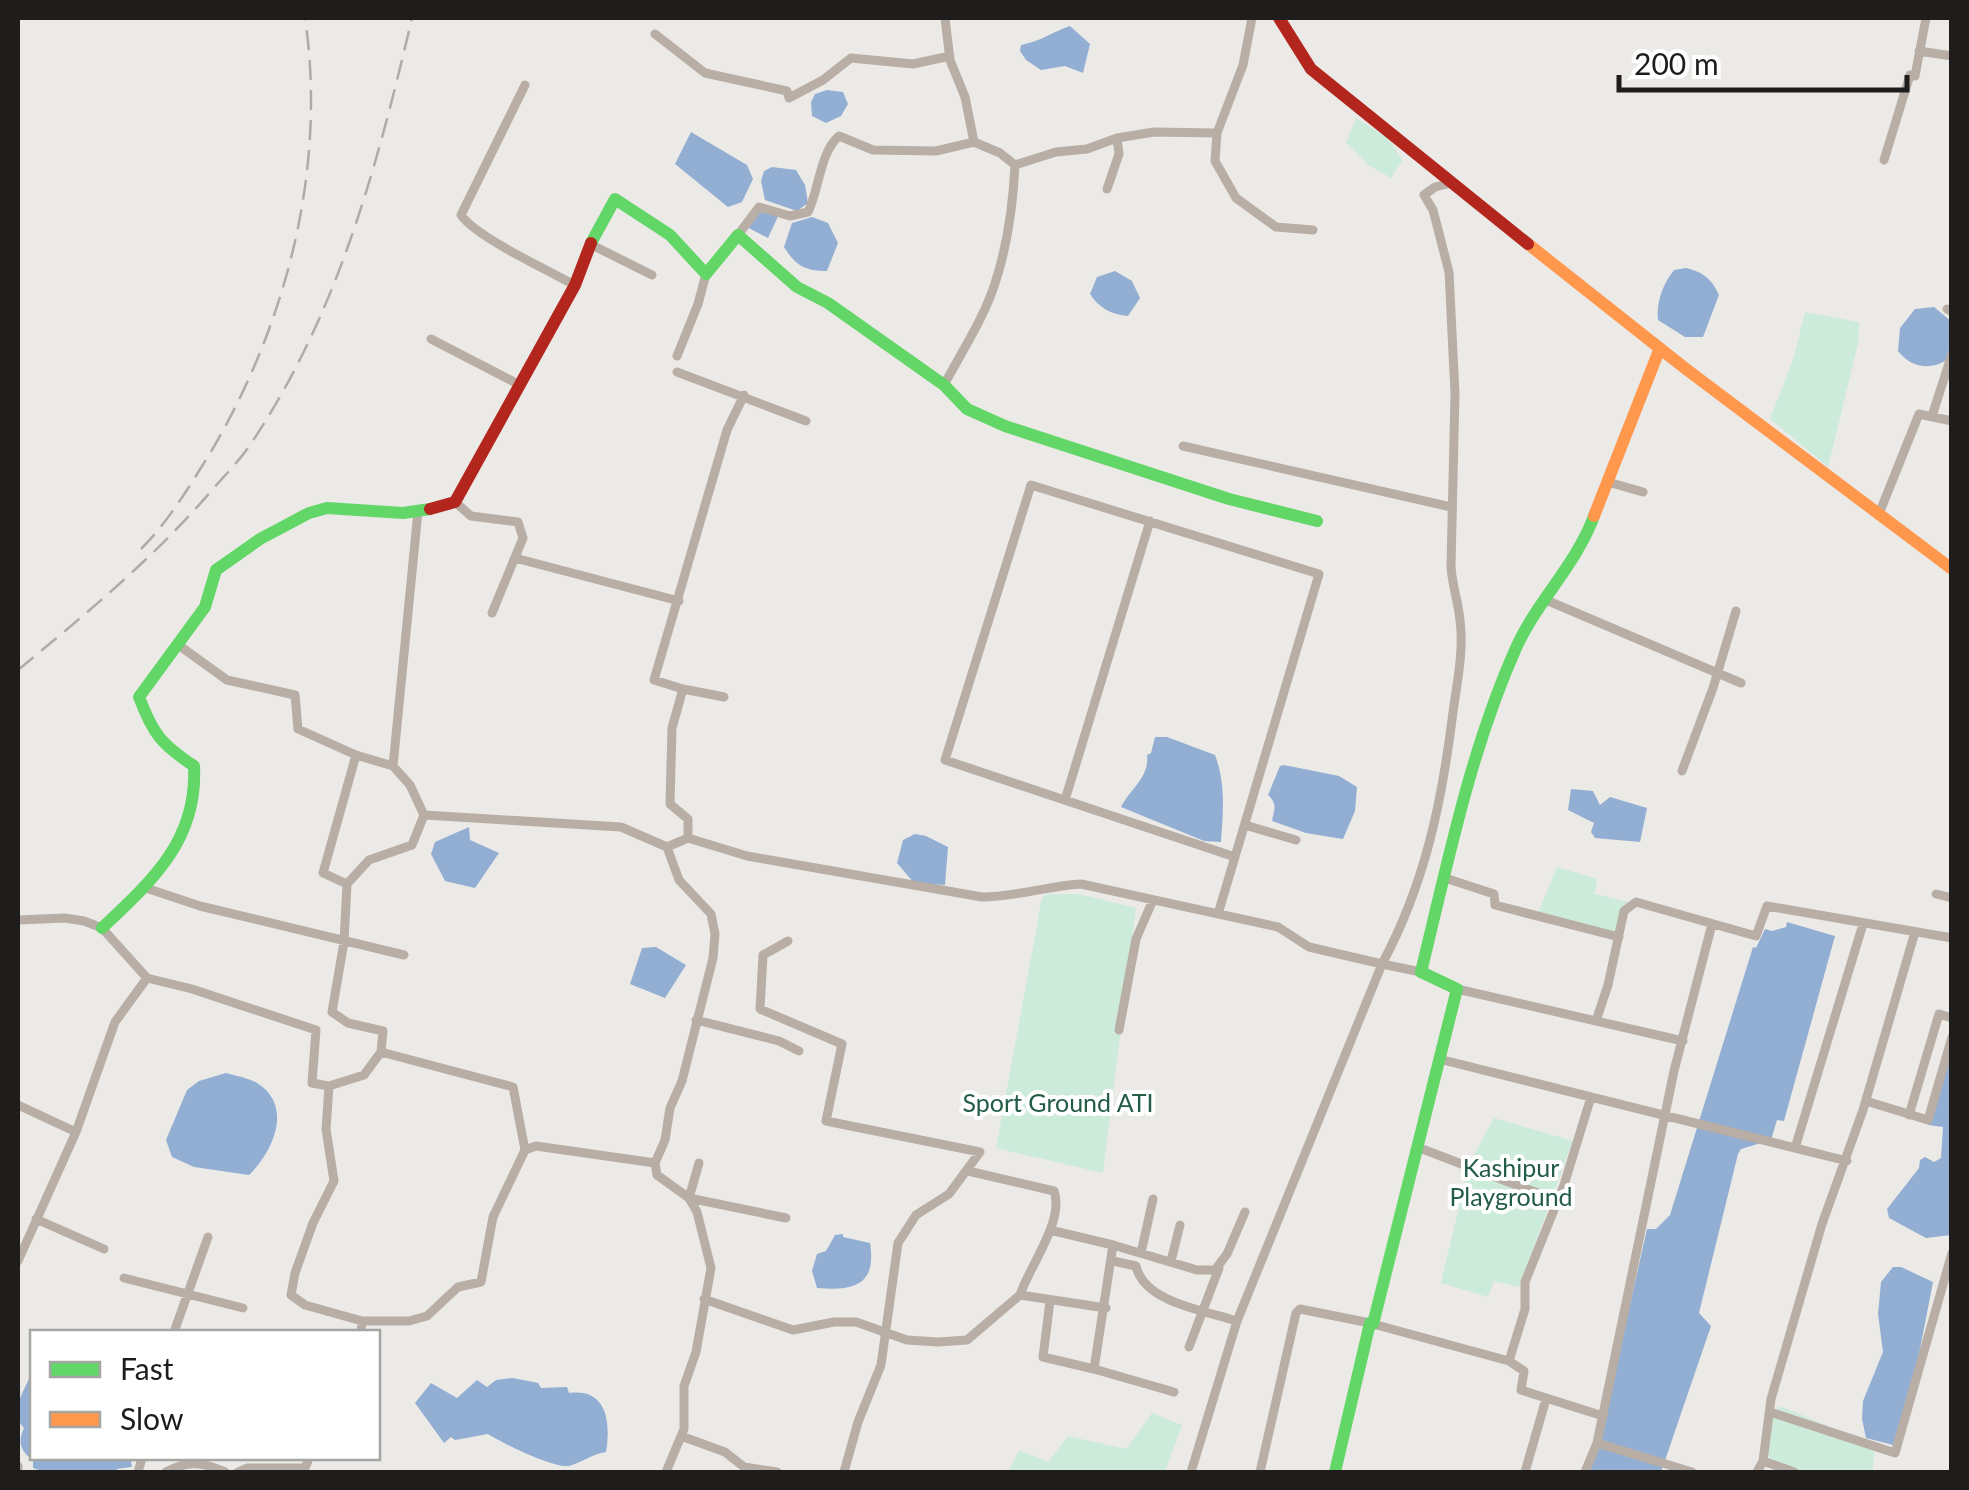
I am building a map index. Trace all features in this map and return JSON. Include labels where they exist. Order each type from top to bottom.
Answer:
[{"type":"street","points":[[946,18],[950,56],[965,97],[974,142]]},
{"type":"street","points":[[1252,18],[1243,65],[1217,132],[1215,161],[1236,198],[1276,226],[1313,230]]},
{"type":"street","points":[[1279,18],[1311,69],[1660,348],[1952,569]]},
{"type":"street","points":[[1884,160],[1910,74],[1915,76],[1921,57],[1926,18]]},
{"type":"street","points":[[655,34],[704,73],[787,91],[789,98],[823,80],[852,58],[913,64],[950,56]]},
{"type":"street","points":[[1919,51],[1952,56]]},
{"type":"street","points":[[524,85],[462,216],[474,227],[575,285]]},
{"type":"street","points":[[1015,165],[1117,138],[1154,132],[1217,132]]},
{"type":"street","points":[[676,356],[706,274],[759,207],[790,216],[808,212],[833,141],[839,136],[872,150],[936,151],[974,142],[1000,153],[1015,165]]},
{"type":"street","points":[[1108,189],[1119,154],[1117,138]]},
{"type":"street","points":[[944,386],[986,308],[997,278],[1006,228],[1012,219],[1015,165]]},
{"type":"street","points":[[1191,1472],[1238,1320],[1382,964],[1420,880],[1442,798],[1460,672],[1460,618],[1452,593],[1455,394],[1449,272],[1433,210],[1424,194],[1451,183]]},
{"type":"street","points":[[102,928],[146,888],[182,838],[197,783],[194,766],[166,747],[152,731],[139,697],[204,607],[216,570],[260,539],[309,513],[327,508],[418,511],[454,502],[575,285],[590,244],[614,199],[670,234],[706,274]]},
{"type":"street","points":[[738,235],[797,286],[828,303],[944,386],[967,409],[1005,426],[1229,500],[1317,522]]},
{"type":"street","points":[[590,244],[652,276]]},
{"type":"street","points":[[431,338],[518,384]]},
{"type":"street","points":[[1421,972],[1479,738],[1518,642],[1584,543],[1660,348]]},
{"type":"street","points":[[1932,416],[1952,354]]},
{"type":"street","points":[[677,372],[806,421]]},
{"type":"street","points":[[724,697],[654,680],[728,430],[744,396]]},
{"type":"street","points":[[1879,514],[1919,414],[1952,422]]},
{"type":"street","points":[[1184,446],[1451,507]]},
{"type":"street","points":[[1608,482],[1643,492]]},
{"type":"street","points":[[1218,914],[1235,857],[1244,825],[1319,574],[1030,484],[945,760],[1235,857]]},
{"type":"street","points":[[454,502],[470,516],[518,522],[524,538],[492,613]]},
{"type":"street","points":[[392,766],[418,511]]},
{"type":"street","points":[[1065,800],[1150,522]]},
{"type":"street","points":[[515,558],[679,601]]},
{"type":"street","points":[[1546,600],[1740,683]]},
{"type":"street","points":[[1682,771],[1736,611]]},
{"type":"street","points":[[18,920],[64,918],[102,928],[146,978],[192,988],[316,1030],[312,1082],[329,1086],[364,1075],[381,1052],[383,1031],[348,1024],[332,1012],[344,942],[347,884],[369,860],[412,845],[424,816],[410,784],[392,766],[298,728],[295,694],[227,680],[177,644]]},
{"type":"street","points":[[682,689],[672,728],[670,804],[688,818],[688,838]]},
{"type":"street","points":[[347,884],[323,873],[356,754]]},
{"type":"street","points":[[424,816],[621,828],[668,847],[688,838],[748,856],[982,897],[1008,897],[1080,884],[1278,927],[1309,947],[1421,972],[1456,989],[1683,1041]]},
{"type":"street","points":[[1244,825],[1296,840]]},
{"type":"street","points":[[666,1472],[682,1436],[684,1386],[696,1352],[711,1268],[697,1212],[689,1198],[657,1174],[655,1163],[682,1081],[716,934],[712,914],[679,880],[668,847]]},
{"type":"street","points":[[1445,878],[1494,894],[1495,905],[1619,937]]},
{"type":"street","points":[[146,888],[200,906],[404,955]]},
{"type":"street","points":[[1936,894],[1952,898]]},
{"type":"street","points":[[1119,1030],[1136,938],[1152,900]]},
{"type":"street","points":[[1596,1020],[1624,911],[1636,902],[1756,936],[1767,906],[1952,938]]},
{"type":"street","points":[[1585,1472],[1597,1442],[1666,1115],[1712,924]]},
{"type":"street","points":[[1795,1148],[1862,924]]},
{"type":"street","points":[[1758,1472],[1770,1412],[1822,1224],[1866,1101],[1915,932]]},
{"type":"street","points":[[788,942],[763,955],[760,1009],[842,1044],[826,1121],[980,1152],[950,1194],[916,1214],[898,1243],[880,1365],[844,1472]]},
{"type":"street","points":[[18,1262],[21,1246],[76,1132],[115,1022],[146,978]]},
{"type":"street","points":[[1335,1472],[1456,989]]},
{"type":"street","points":[[1909,1114],[1939,1014],[1952,1018]]},
{"type":"street","points":[[696,1020],[779,1041],[799,1051]]},
{"type":"street","points":[[1866,1101],[1928,1120],[1952,1037]]},
{"type":"street","points":[[329,1086],[326,1129],[334,1182],[313,1223],[291,1295],[362,1327],[427,1316],[458,1287],[481,1282],[493,1217],[525,1150],[514,1088],[381,1052]]},
{"type":"street","points":[[1439,1058],[1846,1161]]},
{"type":"street","points":[[1509,1361],[1526,1308],[1526,1282],[1564,1185],[1592,1097]]},
{"type":"street","points":[[18,1105],[76,1132]]},
{"type":"street","points":[[525,1150],[536,1146],[655,1163]]},
{"type":"street","points":[[1417,1147],[1556,1200]]},
{"type":"street","points":[[689,1198],[699,1163]]},
{"type":"street","points":[[704,1300],[794,1330],[856,1322],[907,1340],[967,1340],[1020,1296],[1050,1230],[1056,1207],[1054,1191],[968,1171]]},
{"type":"street","points":[[689,1198],[786,1218]]},
{"type":"street","points":[[1141,1253],[1153,1199]]},
{"type":"street","points":[[1188,1347],[1244,1212]]},
{"type":"street","points":[[36,1220],[104,1249]]},
{"type":"street","points":[[1171,1262],[1180,1224]]},
{"type":"street","points":[[1050,1230],[1208,1271],[1220,1266]]},
{"type":"street","points":[[175,1330],[208,1237]]},
{"type":"street","points":[[1094,1369],[1113,1245]]},
{"type":"street","points":[[1770,1412],[1895,1453],[1952,1253]]},
{"type":"street","points":[[1112,1261],[1136,1266],[1144,1283],[1166,1298],[1238,1320]]},
{"type":"street","points":[[124,1278],[243,1308]]},
{"type":"street","points":[[1020,1296],[1106,1308]]},
{"type":"street","points":[[1050,1301],[1044,1357],[1174,1392]]},
{"type":"street","points":[[1260,1472],[1300,1309],[1509,1361],[1524,1371],[1521,1390],[1603,1416]]},
{"type":"street","points":[[1525,1472],[1546,1399]]},
{"type":"street","points":[[682,1436],[724,1452],[744,1467],[777,1472]]},
{"type":"street","points":[[1597,1442],[1692,1472]]},
{"type":"street","points":[[1763,1461],[1794,1472]]},
{"type":"street","points":[[166,1472],[196,1462],[225,1472]]},
{"type":"street","points":[[238,1472],[309,1466]]},
{"type":"green space","points":[[1356,118],[1388,138],[1403,160],[1391,178],[1368,165],[1346,143]]},
{"type":"green space","points":[[1805,312],[1859,322],[1858,344],[1828,467],[1770,419],[1793,360]]},
{"type":"green space","points":[[1557,867],[1597,879],[1595,894],[1628,902],[1619,935],[1538,913]]},
{"type":"green space","name":"Sport Ground ATI","points":[[1047,894],[1079,894],[1136,908],[1103,1173],[996,1148],[1042,898]]},
{"type":"green space","name":"Kashipur Playground","points":[[1494,1118],[1573,1141],[1519,1287],[1494,1281],[1488,1297],[1441,1283],[1469,1164]]},
{"type":"green space","points":[[1780,1406],[1874,1445],[1873,1472],[1799,1472],[1770,1459],[1767,1452],[1771,1421]]},
{"type":"green space","points":[[1152,1413],[1182,1425],[1165,1472],[1008,1472],[1019,1450],[1048,1462],[1068,1436],[1126,1449]]},
{"type":"water","points":[[1070,26],[1090,44],[1083,73],[1065,66],[1041,70],[1020,51],[1021,45]]},
{"type":"water","points":[[827,90],[843,92],[848,104],[841,116],[826,123],[812,116],[811,102],[815,94]]},
{"type":"water","points":[[691,132],[747,165],[753,179],[742,202],[728,207],[675,164]]},
{"type":"water","points":[[772,167],[796,170],[805,185],[808,203],[797,211],[765,200],[761,181],[764,171]]},
{"type":"water","points":[[757,204],[781,210],[768,238],[745,226]]},
{"type":"water","points":[[812,217],[828,223],[838,243],[827,271],[802,266],[784,247],[792,223]]},
{"type":"water","points":[[1686,268],[1706,277],[1719,295],[1703,337],[1685,337],[1658,320],[1659,300],[1667,281],[1674,270]]},
{"type":"water","points":[[1115,271],[1132,281],[1140,298],[1128,316],[1106,310],[1090,294],[1097,277]]},
{"type":"water","points":[[1934,307],[1952,322],[1951,357],[1923,366],[1910,362],[1898,351],[1900,328],[1915,309]]},
{"type":"water","points":[[1155,737],[1167,737],[1215,755],[1222,788],[1221,842],[1204,841],[1121,807],[1142,776]]},
{"type":"water","points":[[1280,766],[1339,776],[1357,787],[1355,811],[1343,839],[1306,833],[1272,821],[1274,804],[1268,795]]},
{"type":"water","points":[[1571,789],[1593,791],[1600,805],[1610,797],[1647,808],[1640,842],[1595,838],[1591,832],[1594,823],[1568,810]]},
{"type":"water","points":[[469,827],[470,840],[499,853],[475,888],[445,881],[431,854],[435,842]]},
{"type":"water","points":[[915,834],[948,847],[945,885],[914,883],[897,863],[903,840]]},
{"type":"water","points":[[1787,922],[1835,936],[1784,1121],[1777,1120],[1771,1140],[1741,1149],[1738,1154],[1699,1313],[1711,1326],[1661,1472],[1587,1472],[1605,1416],[1647,1229],[1656,1229],[1670,1215],[1753,947],[1756,948],[1765,929],[1786,927]]},
{"type":"water","points":[[656,947],[686,965],[665,998],[630,984],[642,948]]},
{"type":"water","points":[[1951,1046],[1951,1235],[1926,1238],[1889,1218],[1887,1209],[1919,1168],[1920,1160],[1925,1157],[1934,1162],[1941,1158],[1943,1127],[1928,1125]]},
{"type":"water","points":[[226,1073],[257,1083],[275,1104],[272,1142],[249,1175],[194,1167],[172,1157],[166,1140],[187,1090],[199,1081]]},
{"type":"water","points":[[835,1235],[870,1243],[870,1269],[860,1283],[817,1288],[812,1271],[817,1254],[826,1251]]},
{"type":"water","points":[[1893,1267],[1933,1282],[1901,1447],[1866,1438],[1862,1419],[1863,1401],[1883,1352],[1878,1314],[1881,1282]]},
{"type":"water","points":[[30,1376],[30,1458],[21,1446],[24,1428],[19,1421],[19,1400]]},
{"type":"water","points":[[513,1378],[538,1383],[541,1388],[567,1387],[569,1393],[592,1396],[607,1419],[606,1452],[562,1466],[488,1434],[455,1440],[451,1437],[444,1443],[415,1403],[431,1383],[457,1398],[477,1380],[487,1387],[496,1380]]},
{"type":"water","points":[[134,1460],[132,1467],[115,1472],[45,1472],[33,1468],[33,1461]]},
{"type":"railway","points":[[141,549],[188,489],[212,450],[261,349],[280,296],[305,186],[310,130],[305,18]]},
{"type":"railway","points":[[18,670],[119,584],[191,514],[243,454],[282,393],[308,342],[351,238],[412,18]]},
{"type":"traffic: fast","points":[[591,243],[615,199],[670,235],[706,274],[738,235],[797,287],[828,303],[944,385],[967,409],[1005,426],[1229,499],[1317,521]]},
{"type":"traffic: fast","points":[[102,928],[154,876],[180,837],[188,816],[194,766],[159,737],[139,697],[205,607],[216,570],[260,539],[309,513],[327,508],[403,513],[430,509]]},
{"type":"traffic: fast","points":[[1335,1472],[1457,989],[1421,972],[1461,807],[1516,648],[1577,551],[1594,516]]},
{"type":"traffic: slow","points":[[1528,244],[1686,369],[1952,569]]},
{"type":"traffic: slow","points":[[1594,516],[1660,348]]},
{"type":"traffic: jam","points":[[1279,18],[1311,69],[1528,244]]},
{"type":"traffic: jam","points":[[430,509],[455,502],[575,285],[591,243]]}]
